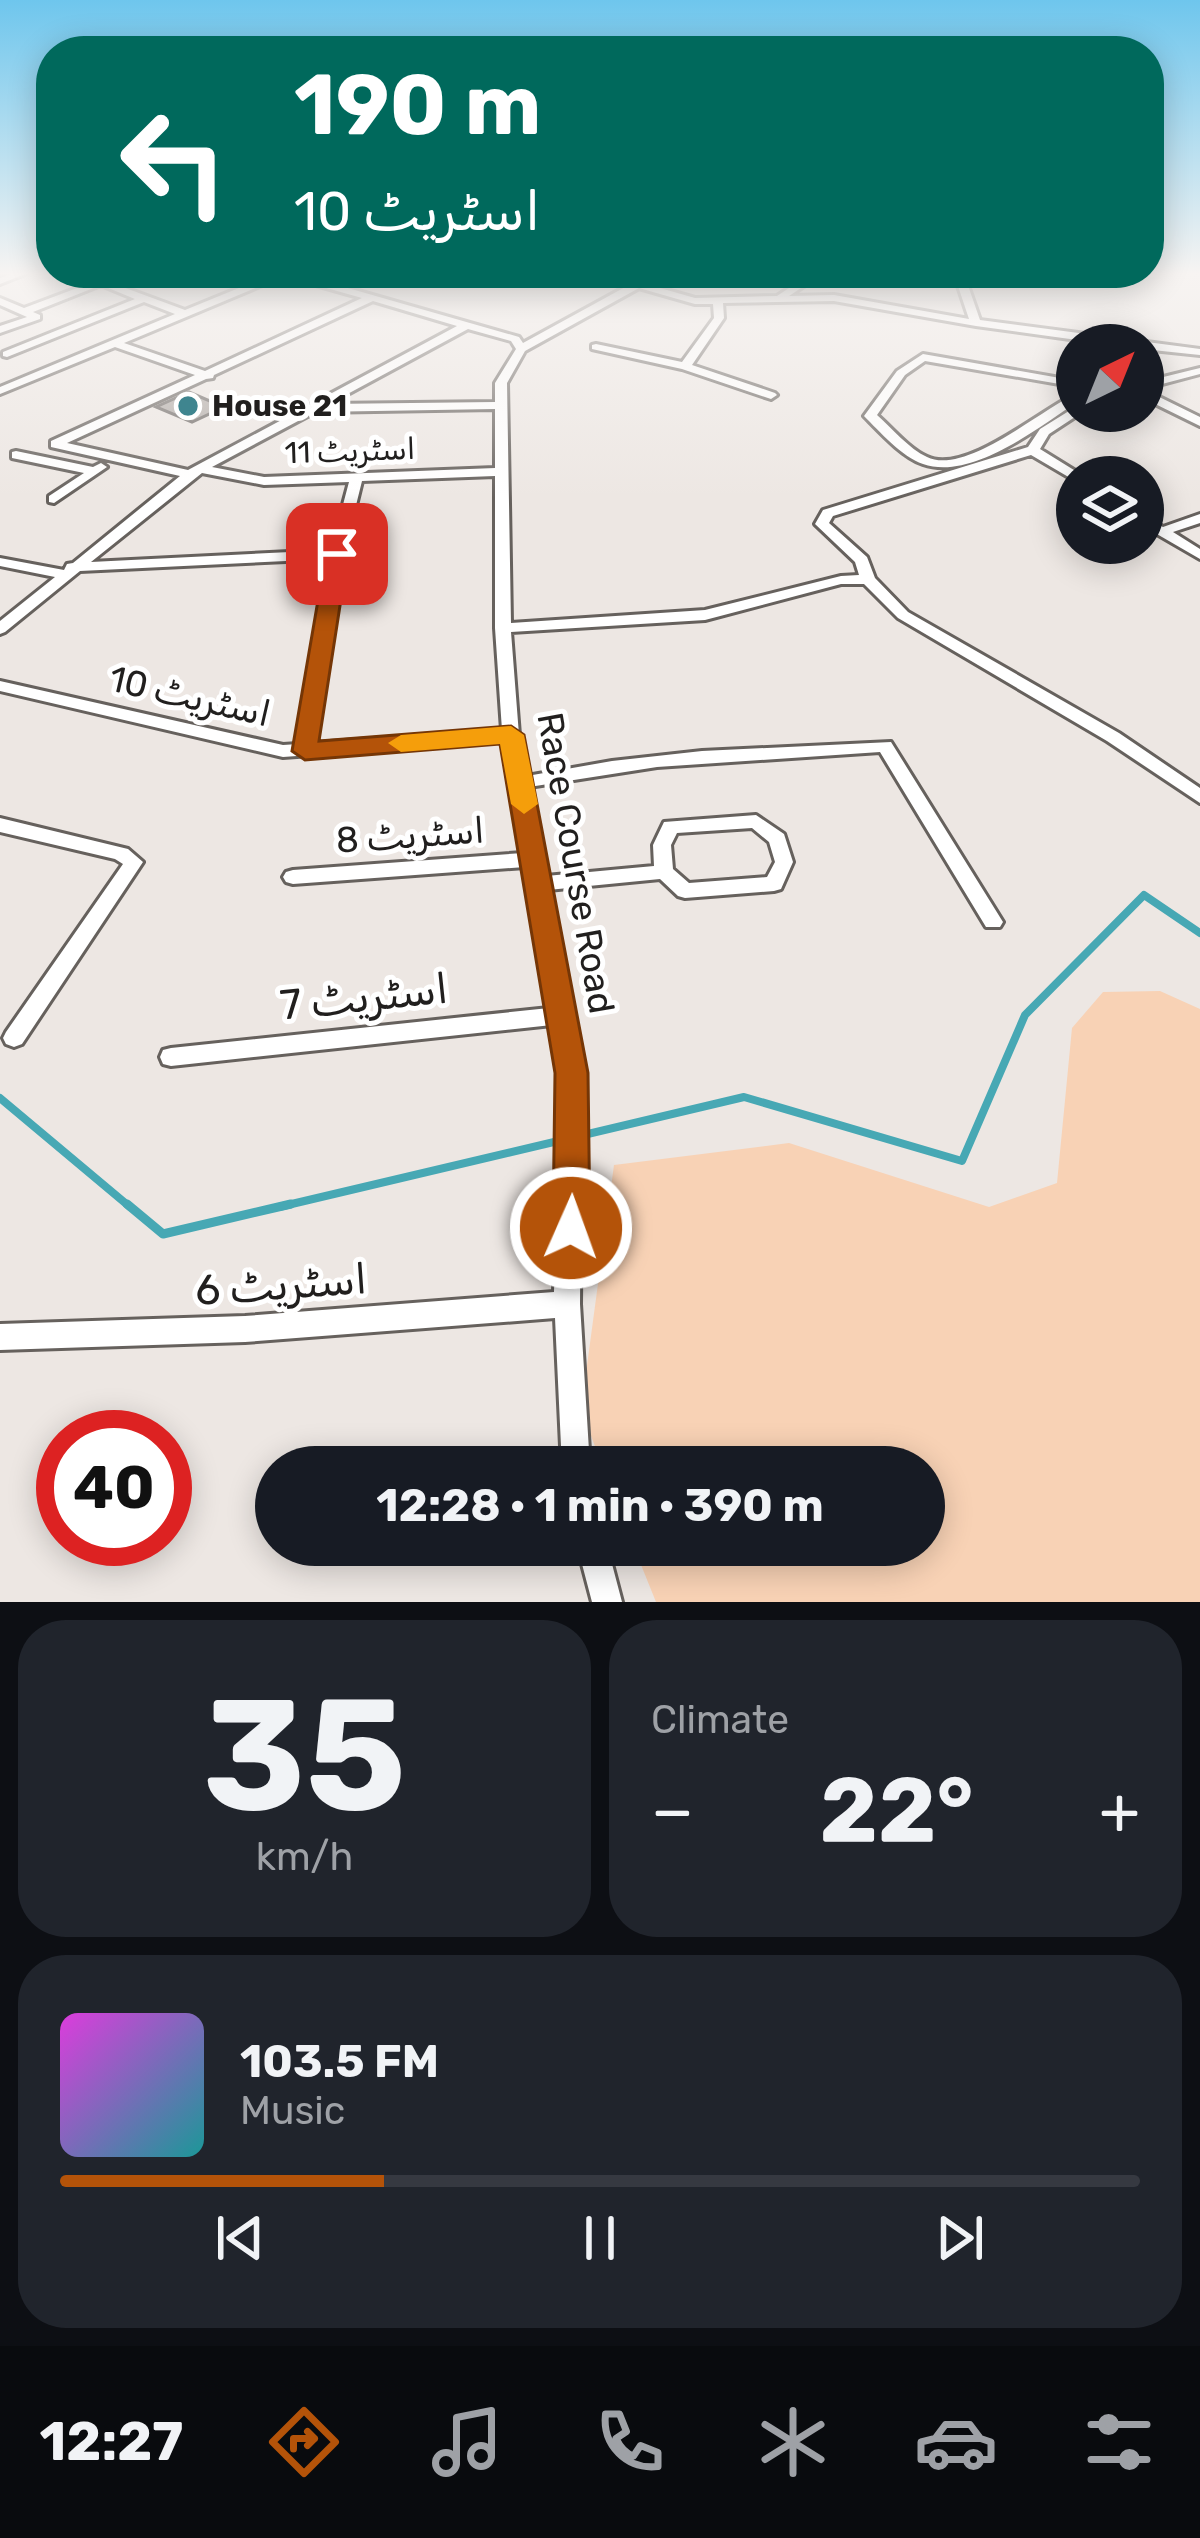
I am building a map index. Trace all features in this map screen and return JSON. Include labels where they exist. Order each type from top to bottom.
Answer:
[{"type":"street","points":[[0,391],[107,349]]},
{"type":"street","points":[[132,349],[209,376],[266,349]]},
{"type":"street","points":[[0,629],[195,472],[422,349]]},
{"type":"street","points":[[604,349],[686,366],[771,395]]},
{"type":"street","points":[[686,366],[698,349]]},
{"type":"street","points":[[1164,349],[1198,355]]},
{"type":"street","name":"Race Course Road","points":[[521,350],[501,383],[502,628],[511,735],[564,1015],[572,1137],[567,1304],[575,1446]]},
{"type":"street","points":[[3,353],[50,371]]},
{"type":"street","points":[[1056,380],[922,357],[901,374],[870,416],[922,460],[947,466],[1007,443],[1056,411]]},
{"type":"street","points":[[1164,382],[1200,371]]},
{"type":"street","name":"اسٹریٹ 11","points":[[209,376],[55,444],[264,482],[502,472]]},
{"type":"street","points":[[1164,401],[1200,422]]},
{"type":"street","points":[[309,409],[501,405]]},
{"type":"street","points":[[1056,424],[1044,432],[1033,450],[828,513],[822,524],[862,560],[868,579],[902,615],[1113,737],[1200,797]]},
{"type":"street","points":[[1033,450],[1056,465]]},
{"type":"street","points":[[16,455],[95,471]]},
{"type":"street","points":[[54,499],[115,457]]},
{"type":"street","points":[[305,751],[337,554],[356,478]]},
{"type":"street","points":[[1164,531],[1200,518]]},
{"type":"street","points":[[1180,525],[1200,536]]},
{"type":"street","points":[[1164,534],[1200,556]]},
{"type":"street","points":[[0,562],[68,571],[337,554]]},
{"type":"street","points":[[502,628],[705,615],[841,580],[868,579]]},
{"type":"street","name":"اسٹریٹ 10","points":[[0,686],[283,751],[511,735]]},
{"type":"street","points":[[521,782],[601,766],[717,753],[786,755],[885,746],[993,922]]},
{"type":"street","points":[[538,884],[664,872],[685,891],[752,886],[774,884],[784,862],[777,839],[756,821],[671,827],[662,845],[664,872]]},
{"type":"street","points":[[0,825],[121,854],[134,862],[14,1038]]},
{"type":"street","name":"اسٹریٹ 8","points":[[293,877],[533,860]]},
{"type":"street","name":"اسٹریٹ 7","points":[[171,1057],[564,1015]]},
{"type":"street","name":"اسٹریٹ 6","points":[[0,1337],[245,1329],[567,1304]]},
{"type":"street","points":[[598,1566],[607,1602]]},
{"type":"shaded area","points":[[1160,991],[1200,1009],[1200,1602],[656,1602],[641,1566],[945,1566],[945,1446],[595,1446],[581,1410],[614,1165],[789,1143],[989,1207],[1057,1183],[1072,1028],[1103,992]]},
{"type":"building","name":"House 21","points":[[189,392],[224,407],[192,422],[156,407]]},
{"type":"waterway","points":[[279,1207],[744,1097],[962,1161],[1025,1015],[1144,895],[1200,933]]},
{"type":"waterway","points":[[0,1098],[130,1207]]},
{"type":"waterway","points":[[127,1204],[163,1234],[291,1204]]},
{"type":"slow traffic","points":[[401,743],[511,735],[524,804]]},
{"type":"place","name":"House 21","points":[[188,406]]},
{"type":"route","points":[[337,554],[305,751],[511,735],[572,1073],[571,1228]]}]
